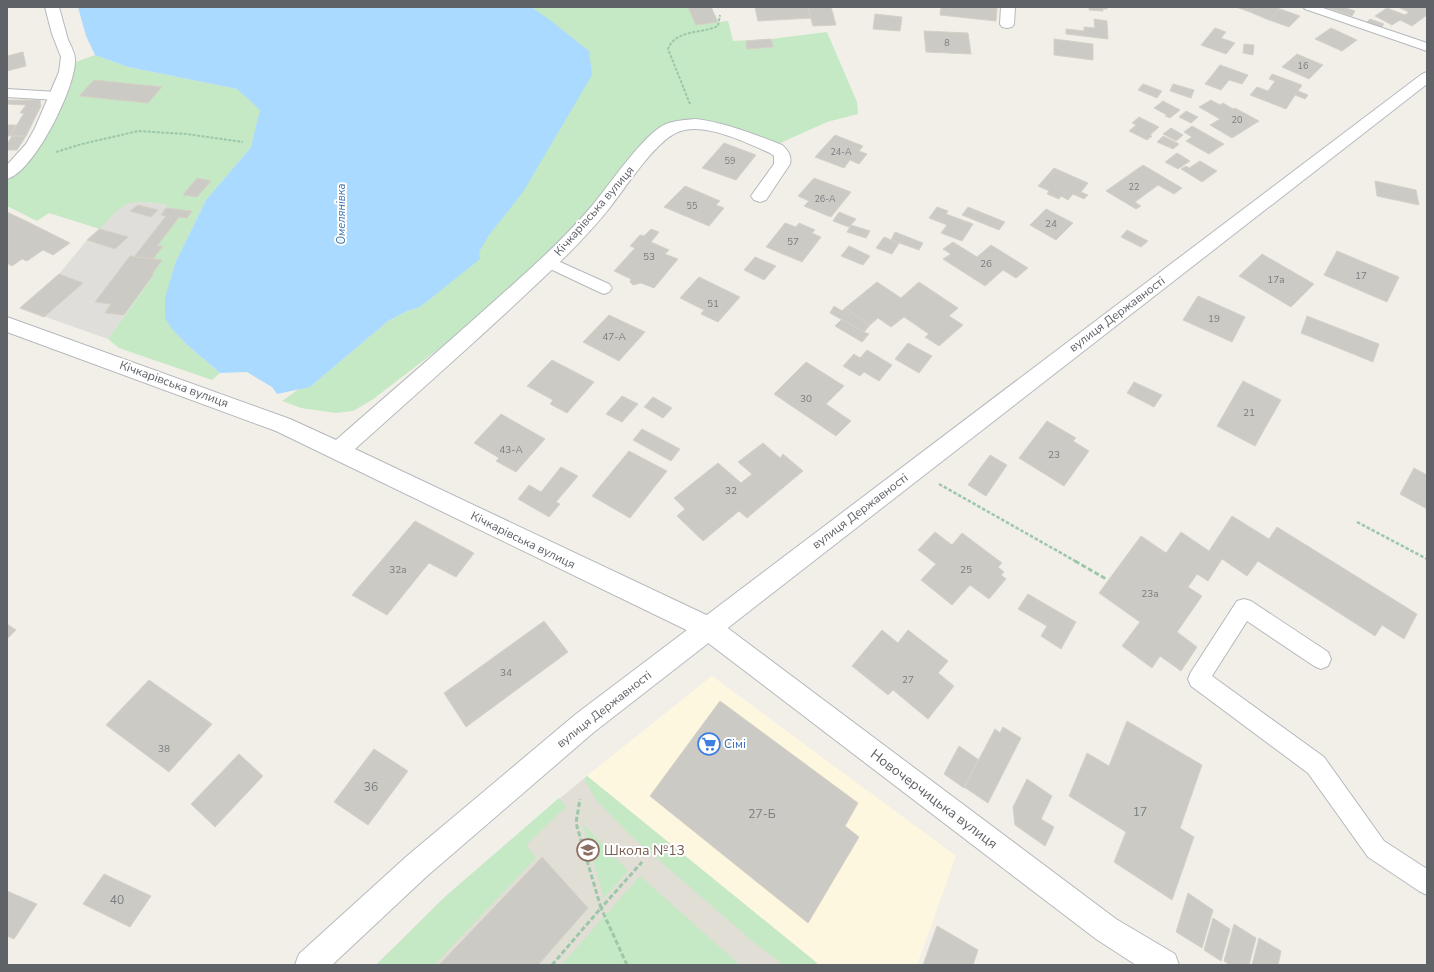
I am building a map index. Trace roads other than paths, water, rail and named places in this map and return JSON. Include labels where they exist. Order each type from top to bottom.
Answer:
[{"type":"street","points":[[7,174],[30,151],[40,135],[66,76],[68,54],[63,45],[52,7]]},
{"type":"street","points":[[1007,24],[1008,7]]},
{"type":"street","name":"вулиця Державності","points":[[310,965],[506,788],[585,723],[1427,77]]},
{"type":"street","name":"Кічкарівська вулиця","points":[[338,451],[549,262],[606,201],[657,139],[672,128],[683,125],[699,125],[723,130],[768,146],[782,154],[784,159],[782,164],[760,196]]},
{"type":"street","name":"Кічкарівська вулиця","points":[[7,324],[283,425],[708,628]]},
{"type":"street","name":"Новочерчицька вулиця","points":[[708,628],[1106,929],[1164,965]]},
{"type":"lane","points":[[1309,7],[1427,46]]},
{"type":"lane","points":[[7,92],[57,96]]},
{"type":"lane","points":[[549,262],[604,288]]},
{"type":"lane","points":[[1321,659],[1244,608],[1198,679],[1316,765],[1376,849],[1427,883]]},
{"type":"water","name":"Омелянівка","points":[[78,7],[531,7],[589,51],[592,75],[523,192],[489,235],[479,252],[480,259],[420,307],[407,311],[388,321],[310,387],[277,394],[272,387],[247,372],[220,373],[186,344],[172,329],[165,318],[165,298],[176,261],[206,200],[251,147],[260,110],[237,89],[128,67],[95,55],[86,36]]},
{"type":"place","name":"Сімі","points":[[709,744]]},
{"type":"place","name":"Школа №13","points":[[588,850]]}]
